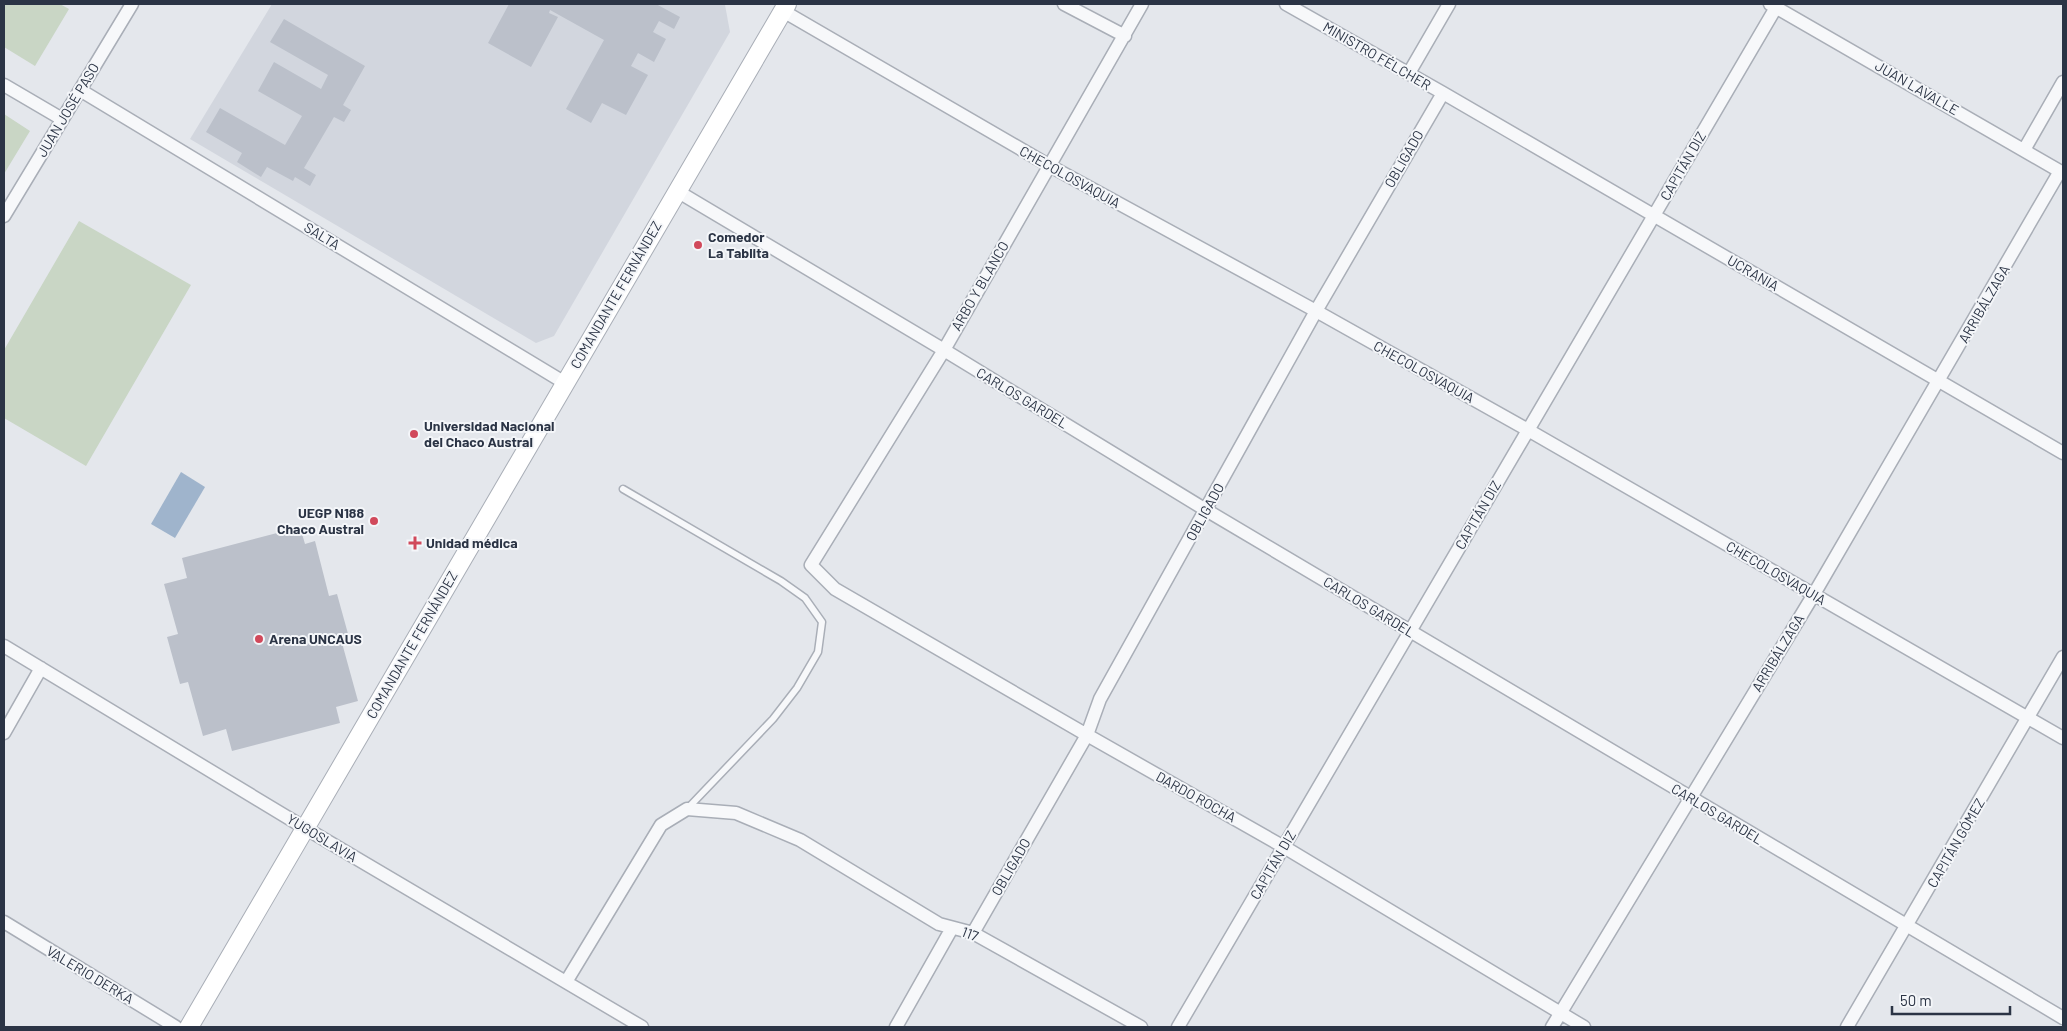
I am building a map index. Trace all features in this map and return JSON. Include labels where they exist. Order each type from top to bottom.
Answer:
[{"type":"main road","name":"COMANDANTE FERNÁNDEZ","points":[[189,1027],[785,8]]},
{"type":"street","name":"JUAN JOSÉ PASO","points":[[4,216],[132,4]]},
{"type":"street","points":[[1064,4],[1125,36]]},
{"type":"street","name":"ARBO Y BLANCO","points":[[811,565],[944,350],[1142,4]]},
{"type":"street","name":"MINISTRO FÉLCHER","points":[[1286,4],[1443,93]]},
{"type":"street","points":[[1409,73],[1449,4]]},
{"type":"street","name":"JUAN LAVALLE","points":[[1775,5],[2062,172]]},
{"type":"street","name":"CAPITÁN DIZ","points":[[1178,1027],[1775,5]]},
{"type":"street","name":"CHECOLOSVAQUIA","points":[[785,8],[1050,166],[1316,311],[1528,430],[2063,738]]},
{"type":"street","points":[[2024,150],[2063,82]]},
{"type":"street","points":[[4,85],[62,119]]},
{"type":"street","name":"SALTA","points":[[80,90],[565,383]]},
{"type":"street","name":"UCRANIA","points":[[1443,93],[2063,453]]},
{"type":"street","name":"OBLIGADO","points":[[973,933],[1087,736],[1100,699],[1316,311],[1443,93]]},
{"type":"street","name":"ARRIBÁLZAGA","points":[[1552,1027],[1814,594],[2062,172]]},
{"type":"street","name":"CARLOS GARDEL","points":[[677,191],[1690,799],[2063,1018]]},
{"type":"street","name":"DARDO ROCHA","points":[[811,565],[835,589],[1087,736],[1284,846],[1584,1027]]},
{"type":"street","name":"YUGOSLAVIA","points":[[4,646],[305,828],[642,1027]]},
{"type":"street","name":"CAPITÁN GÓMEZ","points":[[1847,1027],[2063,657]]},
{"type":"street","points":[[4,733],[41,668]]},
{"type":"street","points":[[566,982],[661,825],[687,809]]},
{"type":"street","name":"117","points":[[687,809],[736,813],[800,840],[939,924],[973,933],[1141,1027]]},
{"type":"street","name":"VALERIO DERKA","points":[[4,922],[176,1027]]},
{"type":"street","points":[[896,1027],[952,928]]},
{"type":"lane","points":[[622,489],[781,581],[805,598],[822,622],[818,652],[798,688],[773,719],[687,809]]},
{"type":"shaded area","points":[[272,4],[723,4],[725,5],[730,32],[554,336],[536,343],[190,139]]},
{"type":"green space","points":[[4,4],[60,4],[69,9],[35,66],[4,47]]},
{"type":"green space","points":[[4,114],[30,131],[4,174]]},
{"type":"green space","points":[[79,221],[191,285],[86,466],[4,418],[4,350]]},
{"type":"water","points":[[181,472],[205,487],[175,538],[151,524]]},
{"type":"building","points":[[509,4],[656,4],[680,17],[674,29],[659,21],[653,32],[666,39],[654,62],[638,53],[631,66],[648,75],[626,115],[602,103],[591,123],[566,109],[604,40],[550,10],[549,13],[558,17],[531,67],[488,43]]},
{"type":"building","points":[[284,19],[365,66],[343,105],[351,110],[344,122],[334,117],[304,168],[316,175],[310,186],[295,177],[293,181],[267,167],[261,177],[237,162],[242,153],[206,132],[220,108],[285,145],[302,116],[258,91],[274,62],[321,89],[328,75],[270,42]]},
{"type":"building","name":"Arena UNCAUS","points":[[300,527],[305,544],[315,541],[329,596],[337,594],[350,641],[342,643],[358,701],[336,707],[340,723],[232,751],[226,729],[203,736],[188,682],[180,684],[167,637],[178,634],[164,584],[187,578],[182,558]]},
{"type":"place","name":"Comedor La Tablita","points":[[698,245]]},
{"type":"place","name":"Universidad Nacional del Chaco Austral","points":[[414,434]]},
{"type":"place","name":"UEGP N188 Chaco Austral","points":[[374,521]]},
{"type":"place","name":"Unidad médica","points":[[415,543]]},
{"type":"place","name":"Arena UNCAUS","points":[[259,639]]}]
